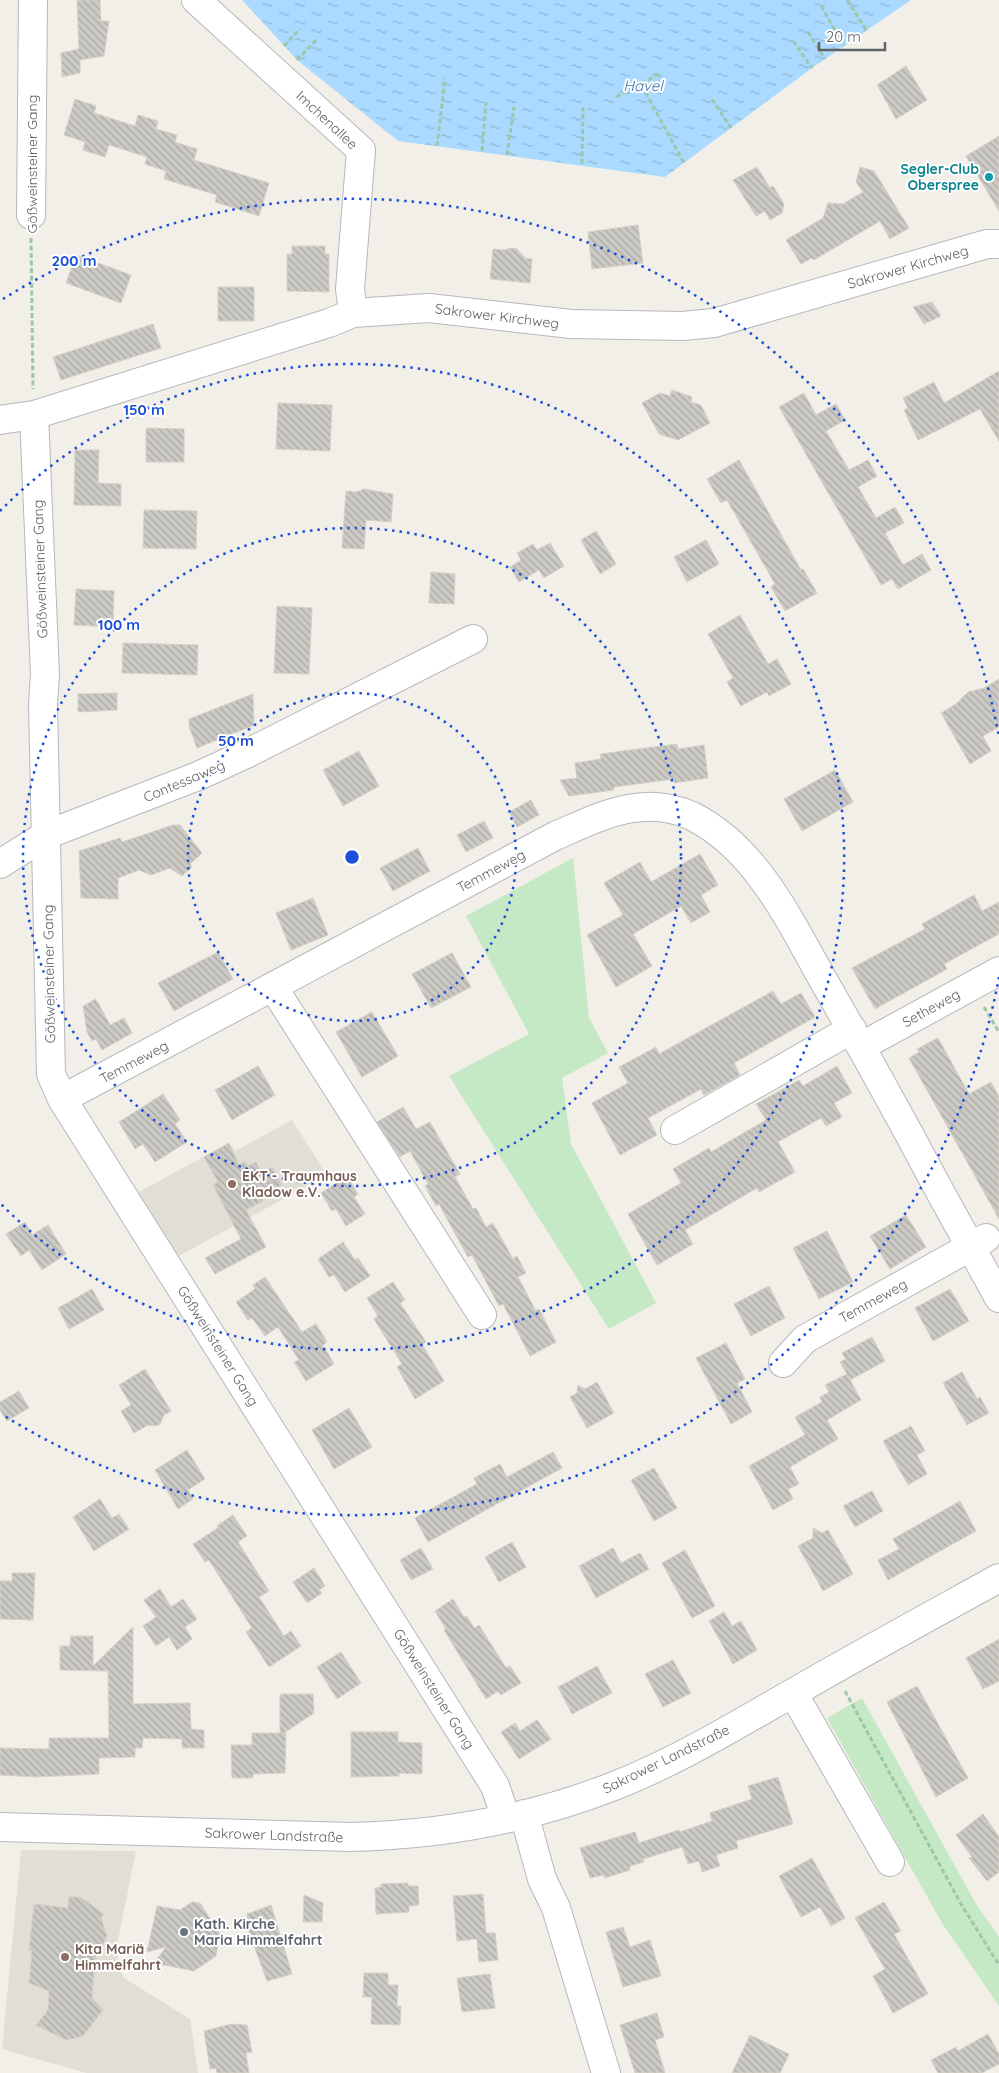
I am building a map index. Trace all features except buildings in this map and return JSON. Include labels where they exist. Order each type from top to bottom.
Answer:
[{"type":"street","name":"Gößweinsteiner Gang","points":[[31,215],[32,0]]},
{"type":"street","name":"Imchenallee","points":[[196,0],[361,150],[350,289],[353,313]]},
{"type":"street","name":"Sakrower Kirchweg","points":[[0,420],[34,415],[329,323],[353,313],[429,308],[571,324],[700,325],[714,323],[987,244],[999,244]]},
{"type":"street","name":"Gößweinsteiner Gang","points":[[34,415],[45,674],[43,704],[51,1074],[62,1099],[515,1816],[556,1908],[606,2073]]},
{"type":"street","name":"Contessaweg","points":[[0,864],[46,835],[174,786],[248,753],[472,639]]},
{"type":"street","name":"Temmeweg","points":[[62,1099],[555,836],[626,808],[643,806],[668,809],[691,816],[718,832],[738,850],[762,878],[786,914],[857,1038],[918,1151],[985,1248],[999,1298]]},
{"type":"street","name":"Setheweg","points":[[857,1038],[999,971]]},
{"type":"street","points":[[273,987],[482,1315]]},
{"type":"street","points":[[675,1130],[857,1038]]},
{"type":"street","name":"Temmeweg","points":[[783,1363],[804,1339],[985,1248]]},
{"type":"street","name":"Sakrower Landstraße","points":[[0,1828],[351,1837],[403,1836],[515,1816],[616,1786],[673,1759],[999,1578]]},
{"type":"street","points":[[793,1693],[890,1862]]},
{"type":"path","points":[[847,0],[867,31]]},
{"type":"path","points":[[821,6],[844,46]]},
{"type":"path","points":[[283,47],[300,29]]},
{"type":"path","points":[[808,32],[825,59]]},
{"type":"path","points":[[297,60],[318,38]]},
{"type":"path","points":[[793,41],[812,68]]},
{"type":"path","points":[[616,97],[659,74]]},
{"type":"path","points":[[437,146],[445,78]]},
{"type":"path","points":[[641,84],[684,163]]},
{"type":"path","points":[[712,99],[731,128]]},
{"type":"path","points":[[482,151],[486,102]]},
{"type":"path","points":[[507,154],[514,107]]},
{"type":"path","points":[[582,164],[584,107]]},
{"type":"path","name":"Gößweinsteiner Gang","points":[[31,215],[34,415]]},
{"type":"path","points":[[834,1671],[961,1904],[999,1965]]},
{"type":"shaded area","name":"EKT - Traumhaus Kladow e.V.","points":[[292,1120],[327,1175],[177,1257],[137,1193],[229,1143],[235,1151]]},
{"type":"shaded area","name":"Kita Mariä Himmelfahrt","points":[[21,1850],[136,1851],[117,1945],[119,1969],[124,1978],[190,2019],[198,2073],[87,2073],[2,2049]]},
{"type":"green space","points":[[573,858],[589,1018],[608,1053],[562,1078],[571,1144],[656,1303],[609,1329],[449,1076],[529,1034],[466,916]]},
{"type":"green space","points":[[862,1698],[976,1904],[999,1937],[999,2006],[942,1923],[827,1718]]},
{"type":"water","name":"Havel","points":[[242,0],[911,0],[812,68],[665,177],[398,141],[297,60]]},
{"type":"place","name":"Segler-Club Oberspree","points":[[989,177]]},
{"type":"place","name":"EKT - Traumhaus Kladow e.V.","points":[[232,1184]]},
{"type":"place","name":"Kath. Kirche Maria Himmelfahrt","points":[[184,1932]]},
{"type":"place","name":"Kita Mariä Himmelfahrt","points":[[65,1957]]}]
